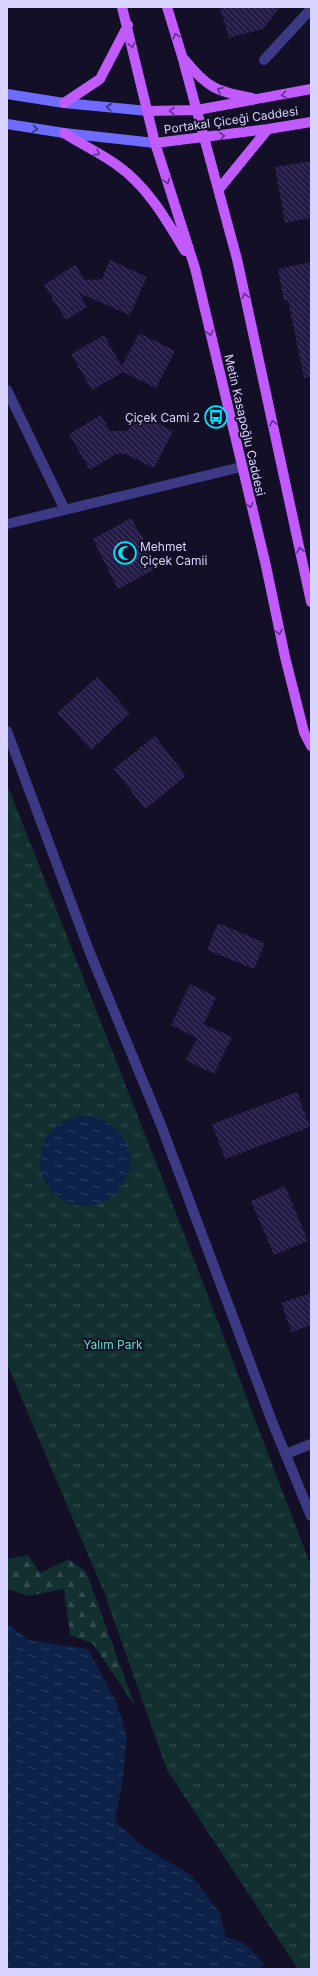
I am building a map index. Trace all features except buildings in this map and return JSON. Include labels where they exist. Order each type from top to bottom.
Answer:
[{"type":"main road","name":"Metin Kasapoğlu Caddesi","points":[[122,7],[128,25],[155,143],[195,268],[241,467],[266,566],[294,693],[304,732],[311,746]]},
{"type":"main road","points":[[167,7],[219,189],[237,259],[311,602]]},
{"type":"main road","points":[[64,102],[100,79],[128,25]]},
{"type":"main road","points":[[182,56],[198,77],[222,93],[258,99]]},
{"type":"main road","name":"Portakal Çiceği Caddesi","points":[[148,111],[197,110],[311,89]]},
{"type":"main road","name":"Portakal Çiceği Caddesi","points":[[155,143],[204,138],[311,122]]},
{"type":"main road","points":[[219,189],[268,129]]},
{"type":"main road","points":[[64,133],[117,166],[141,186],[162,212],[195,268]]},
{"type":"street","points":[[264,60],[311,9]]},
{"type":"street","points":[[7,94],[148,111]]},
{"type":"street","points":[[7,124],[64,133],[155,143]]},
{"type":"street","points":[[7,390],[65,510]]},
{"type":"street","points":[[7,524],[241,467]]},
{"type":"street","points":[[7,731],[90,953],[161,1125],[257,1382],[311,1516]]},
{"type":"street","points":[[286,1454],[311,1444]]},
{"type":"green space","name":"Yalım Park","points":[[7,784],[192,1254],[311,1566],[311,1969],[298,1969],[167,1770],[104,1592],[7,1364]]},
{"type":"green space","points":[[28,1555],[40,1573],[69,1559],[86,1572],[135,1706],[93,1644],[70,1635],[64,1589],[28,1596],[8,1589],[7,1559]]},
{"type":"water","points":[[85,1116],[102,1120],[117,1129],[126,1144],[130,1161],[126,1178],[117,1193],[102,1202],[85,1206],[68,1202],[53,1193],[44,1178],[40,1161],[44,1144],[53,1129],[68,1120]]},
{"type":"water","points":[[7,1623],[29,1640],[88,1649],[117,1703],[127,1737],[123,1778],[115,1821],[141,1845],[191,1875],[220,1913],[226,1937],[246,1944],[263,1963],[263,1969],[7,1969]]},
{"type":"place","name":"Çiçek Cami 2","points":[[216,417]]},
{"type":"place","name":"Mehmet Çiçek Camii","points":[[125,553]]}]
